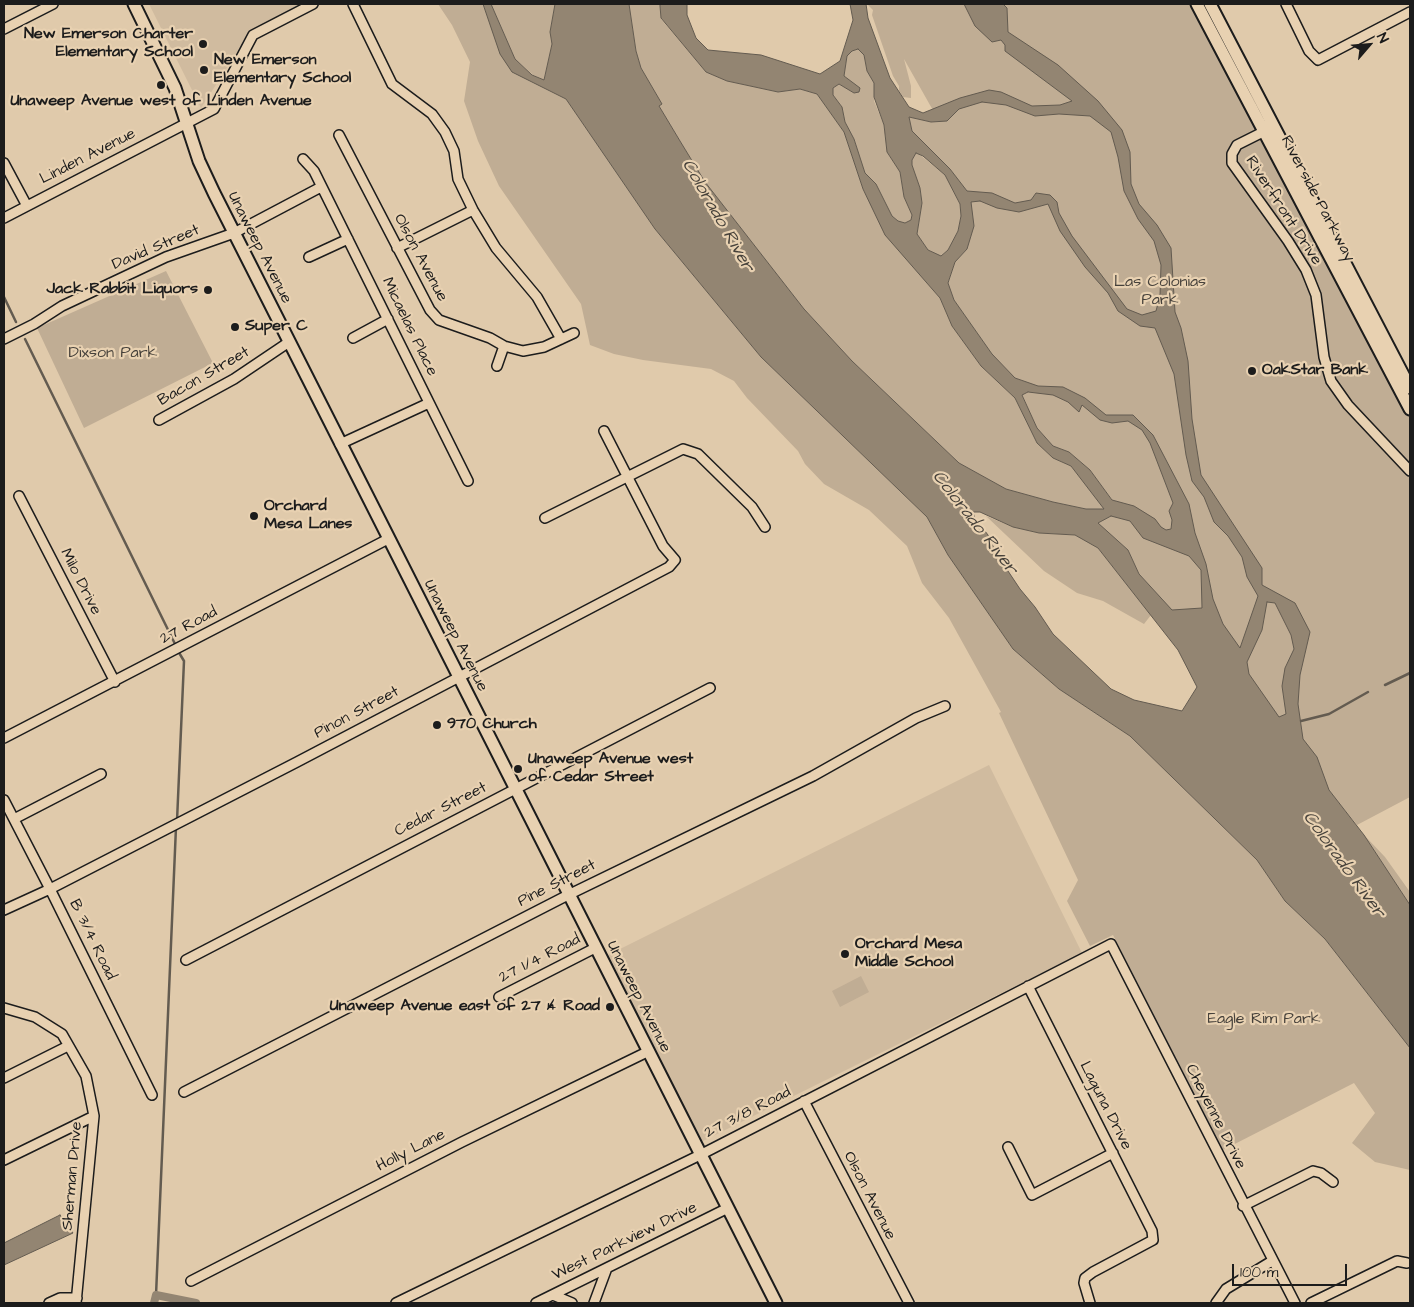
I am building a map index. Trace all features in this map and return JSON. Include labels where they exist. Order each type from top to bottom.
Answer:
[{"type":"main road","name":"Unaweep Avenue","points":[[134,4],[175,88],[199,161],[234,233],[776,1303]]},
{"type":"main road","name":"Riverside Parkway","points":[[1197,4],[1410,409]]},
{"type":"main road","name":"Riverside Parkway","points":[[1210,4],[1410,388]]},
{"type":"street","points":[[4,29],[53,4]]},
{"type":"street","name":"Linden Avenue","points":[[4,218],[214,109],[253,35],[313,4]]},
{"type":"street","points":[[353,4],[392,84],[432,114],[445,132],[454,151],[458,179],[473,210],[496,248],[538,297],[561,340]]},
{"type":"street","points":[[1286,4],[1309,51],[1318,60],[1410,12]]},
{"type":"street","name":"Riverfront Drive","points":[[1263,132],[1237,145],[1232,154],[1232,163],[1288,241],[1306,270],[1316,295],[1324,357],[1331,381],[1348,405],[1410,471]]},
{"type":"street","name":"Olson Avenue","points":[[339,135],[430,310],[439,320],[490,338],[504,346],[523,351],[544,347],[574,333]]},
{"type":"street","name":"Micaelas Place","points":[[303,160],[314,171],[468,481]]},
{"type":"street","points":[[4,163],[27,206]]},
{"type":"street","name":"David Street","points":[[4,339],[34,324],[62,306],[166,258],[234,233],[321,188]]},
{"type":"street","points":[[397,248],[473,210]]},
{"type":"street","points":[[308,257],[348,239]]},
{"type":"street","points":[[353,338],[388,319]]},
{"type":"street","name":"Bacon Street","points":[[159,420],[234,379],[288,342]]},
{"type":"street","points":[[497,366],[504,346]]},
{"type":"street","points":[[340,444],[429,403]]},
{"type":"street","points":[[604,431],[627,476]]},
{"type":"street","points":[[545,518],[674,452],[690,450],[698,454],[752,507],[765,527]]},
{"type":"street","name":"Pinon Street","points":[[4,910],[50,888],[669,567],[675,560],[663,546],[627,476]]},
{"type":"street","name":"Milo Drive","points":[[19,496],[115,682]]},
{"type":"street","name":"27 Road","points":[[4,738],[388,539]]},
{"type":"street","name":"Cedar Street","points":[[186,960],[710,688]]},
{"type":"street","name":"Pine Street","points":[[184,1092],[568,895],[813,776],[916,718],[945,706]]},
{"type":"street","points":[[14,819],[101,774]]},
{"type":"street","name":"B 3/4 Road","points":[[4,800],[50,888],[152,1095]]},
{"type":"street","name":"27 3/8 Road","points":[[396,1303],[700,1155],[1111,944]]},
{"type":"street","name":"Cheyenne Drive","points":[[1111,944],[1243,1206],[1295,1303]]},
{"type":"street","name":"27 1/4 Road","points":[[500,997],[595,948]]},
{"type":"street","name":"Laguna Drive","points":[[1028,986],[1152,1231],[1153,1240],[1085,1278],[1084,1283],[1090,1303]]},
{"type":"street","name":"Sherman Drive","points":[[4,1008],[35,1017],[62,1034],[86,1076],[94,1116],[77,1301]]},
{"type":"street","points":[[4,1078],[68,1046]]},
{"type":"street","name":"Holly Lane","points":[[191,1281],[462,1142],[648,1052]]},
{"type":"street","name":"Olson Avenue","points":[[804,1101],[909,1303]]},
{"type":"street","points":[[4,1160],[94,1116]]},
{"type":"street","points":[[1008,1147],[1032,1195],[1113,1153]]},
{"type":"street","points":[[1243,1206],[1313,1171],[1322,1173],[1333,1182]]},
{"type":"street","name":"West Parkview Drive","points":[[536,1303],[728,1208]]},
{"type":"street","points":[[1310,1303],[1397,1261],[1407,1263]]},
{"type":"street","points":[[1216,1303],[1226,1289],[1272,1262]]},
{"type":"street","points":[[594,1303],[607,1268]]},
{"type":"street","points":[[553,1295],[572,1303]]},
{"type":"street","points":[[50,1303],[60,1298],[77,1301]]},
{"type":"shaded area","name":"New Emerson Elementary School","points":[[149,4],[307,4],[250,32],[201,108]]},
{"type":"shaded area","name":"Orchard Mesa Middle School","points":[[989,765],[1082,953],[701,1142],[608,955]]},
{"type":"green space","name":"Eagle Rim Park","points":[[438,4],[483,4],[512,71],[566,99],[655,229],[761,357],[927,517],[948,555],[1013,649],[1059,689],[1130,736],[1257,860],[1285,901],[1325,939],[1410,1048],[1410,1170],[1375,1162],[1352,1143],[1375,1113],[1354,1083],[1223,1150],[1113,935],[1090,946],[1067,901],[1078,880],[999,713],[1001,712],[949,618],[922,583],[907,546],[869,510],[824,484],[805,464],[798,451],[747,398],[734,381],[711,369],[643,360],[614,354],[590,345],[581,304],[499,186],[478,141],[464,101],[470,62],[452,25]]},
{"type":"green space","points":[[491,4],[555,4],[550,32],[552,44],[544,80],[533,75],[515,59]]},
{"type":"green space","points":[[629,4],[660,4],[661,19],[706,72],[727,81],[778,92],[800,89],[817,94],[844,132],[863,189],[904,255],[940,298],[952,326],[981,366],[1015,398],[1037,443],[1053,458],[1071,466],[1105,509],[1086,509],[1006,489],[959,463],[852,361],[804,309],[705,182],[659,106],[662,104],[641,68],[636,51]]},
{"type":"green space","name":"Las Colonias Park","points":[[867,4],[1191,4],[1410,418],[1410,797],[1357,825],[1208,641],[1172,611],[1139,574],[1128,550],[1097,523],[1111,515],[1124,518],[1090,470],[1069,452],[1053,446],[1037,428],[1022,394],[1032,392],[1025,382],[1015,378],[992,354],[954,300],[948,284],[955,262],[967,249],[963,186],[950,169],[912,131],[909,117],[931,122],[939,121],[904,59],[911,86],[911,98],[903,97],[899,91],[899,86],[893,76],[872,15],[873,10]]},
{"type":"green space","points":[[858,49],[864,55],[867,71],[874,83],[874,101],[884,125],[888,154],[900,172],[904,197],[912,215],[911,220],[905,223],[898,221],[892,216],[876,184],[865,173],[854,139],[845,122],[841,105],[833,95],[833,88],[839,84],[854,93],[859,88],[844,76],[847,56],[852,51]]},
{"type":"green space","points":[[916,153],[945,175],[960,204],[961,216],[958,231],[948,250],[940,256],[928,250],[917,234],[922,203],[920,188],[912,165],[912,160]]},
{"type":"green space","name":"Dixson Park","points":[[166,271],[213,363],[84,428],[37,328]]},
{"type":"green space","points":[[986,516],[1013,527],[1039,533],[1075,535],[1083,538],[1098,548],[1151,615],[1144,624],[1103,601],[1077,593],[1044,571]]},
{"type":"green space","points":[[1364,835],[1385,857],[1410,892],[1410,905]]},
{"type":"green space","points":[[861,976],[869,992],[840,1007],[832,991]]},
{"type":"water","name":"Colorado River","points":[[483,4],[491,4],[515,59],[532,75],[544,80],[552,44],[550,32],[555,4],[629,4],[636,51],[641,68],[662,104],[659,106],[705,182],[804,309],[852,361],[959,463],[1006,489],[1086,509],[1104,509],[1071,466],[1053,458],[1037,443],[1015,398],[981,366],[952,326],[940,298],[885,235],[863,189],[844,132],[817,94],[800,89],[778,92],[727,81],[706,72],[661,18],[660,4],[687,4],[687,15],[696,38],[708,50],[761,55],[820,74],[840,61],[853,20],[850,4],[866,4],[868,18],[890,78],[909,107],[923,113],[960,98],[989,90],[1001,92],[1032,106],[1060,105],[1072,101],[1005,51],[1005,45],[1001,40],[992,42],[975,26],[964,4],[1003,4],[1007,8],[1008,32],[1058,65],[1098,101],[1122,130],[1130,152],[1131,184],[1139,204],[1157,225],[1171,248],[1175,312],[1181,328],[1188,361],[1192,419],[1201,475],[1262,568],[1262,585],[1295,603],[1310,632],[1300,675],[1298,704],[1303,739],[1317,757],[1329,790],[1364,835],[1410,905],[1410,1048],[1325,939],[1285,901],[1257,860],[1130,736],[1059,689],[1013,649],[948,555],[927,517],[761,357],[655,229],[566,99],[512,72],[500,54]],"holes":[[[858,49],[864,55],[867,71],[874,83],[874,97],[884,125],[887,152],[900,172],[904,197],[912,215],[911,220],[905,223],[898,221],[892,216],[876,184],[865,173],[854,139],[845,122],[842,107],[833,95],[833,88],[839,84],[854,93],[859,92],[860,88],[844,76],[847,56],[852,51]],[[982,102],[1006,105],[1035,116],[1059,114],[1090,116],[1111,132],[1124,191],[1138,219],[1154,241],[1161,265],[1160,296],[1156,311],[1142,315],[1127,309],[1072,236],[1059,213],[1057,202],[1050,195],[1036,193],[1031,200],[1015,203],[992,193],[967,191],[950,169],[912,131],[909,117],[931,122],[947,121],[959,109]],[[916,153],[923,156],[945,175],[960,204],[961,216],[958,231],[948,250],[941,256],[928,250],[917,234],[922,203],[920,188],[912,160]],[[980,201],[997,208],[1019,212],[1048,204],[1060,231],[1085,267],[1108,293],[1118,311],[1140,326],[1155,328],[1174,374],[1186,455],[1192,481],[1204,497],[1214,522],[1228,536],[1242,557],[1247,577],[1258,596],[1240,648],[1223,624],[1213,599],[1206,564],[1195,533],[1189,504],[1153,435],[1133,415],[1106,415],[1085,398],[1063,387],[1038,386],[1015,378],[992,354],[954,300],[948,283],[955,262],[967,249],[974,226],[971,202]],[[1028,392],[1053,395],[1068,402],[1079,412],[1082,405],[1100,420],[1112,423],[1128,421],[1142,430],[1150,443],[1173,503],[1169,511],[1172,520],[1171,529],[1166,530],[1161,527],[1155,519],[1134,506],[1112,500],[1090,470],[1069,452],[1053,446],[1037,428],[1022,395]],[[973,512],[980,512],[1013,527],[1039,533],[1075,535],[1098,548],[1178,650],[1197,687],[1182,711],[1134,700],[1111,689],[1053,634],[996,553],[988,535],[975,518]],[[1111,516],[1130,521],[1143,538],[1189,556],[1201,570],[1202,608],[1172,610],[1139,574],[1128,550],[1098,523]],[[1267,602],[1275,603],[1291,635],[1294,649],[1285,668],[1282,686],[1286,714],[1279,717],[1249,674],[1247,662],[1262,630]]]},
{"type":"water","points":[[60,1215],[73,1233],[4,1265],[4,1243]]},
{"type":"waterway","points":[[4,297],[16,322]]},
{"type":"waterway","points":[[25,339],[176,646]]},
{"type":"waterway","points":[[177,821],[184,661],[178,651]]},
{"type":"waterway","points":[[1385,685],[1410,673]]},
{"type":"waterway","points":[[1301,721],[1329,714],[1368,692]]},
{"type":"waterway","points":[[156,1295],[176,827]]},
{"type":"waterway","points":[[154,1303],[156,1295],[196,1303]]},
{"type":"place","name":"New Emerson Charter Elementary School","points":[[203,44]]},
{"type":"place","name":"New Emerson Elementary School","points":[[204,70]]},
{"type":"place","name":"Unaweep Avenue west of Linden Avenue","points":[[161,85]]},
{"type":"place","name":"Jack Rabbit Liquors","points":[[208,290]]},
{"type":"place","name":"Super C","points":[[235,327]]},
{"type":"place","name":"OakStar Bank","points":[[1252,371]]},
{"type":"place","name":"Orchard Mesa Lanes","points":[[254,516]]},
{"type":"place","name":"970 Church","points":[[437,725]]},
{"type":"place","name":"Unaweep Avenue west of Cedar Street","points":[[518,769]]},
{"type":"place","name":"Orchard Mesa Middle School","points":[[845,954]]},
{"type":"place","name":"Unaweep Avenue east of 27 ¼ Road","points":[[610,1007]]}]
